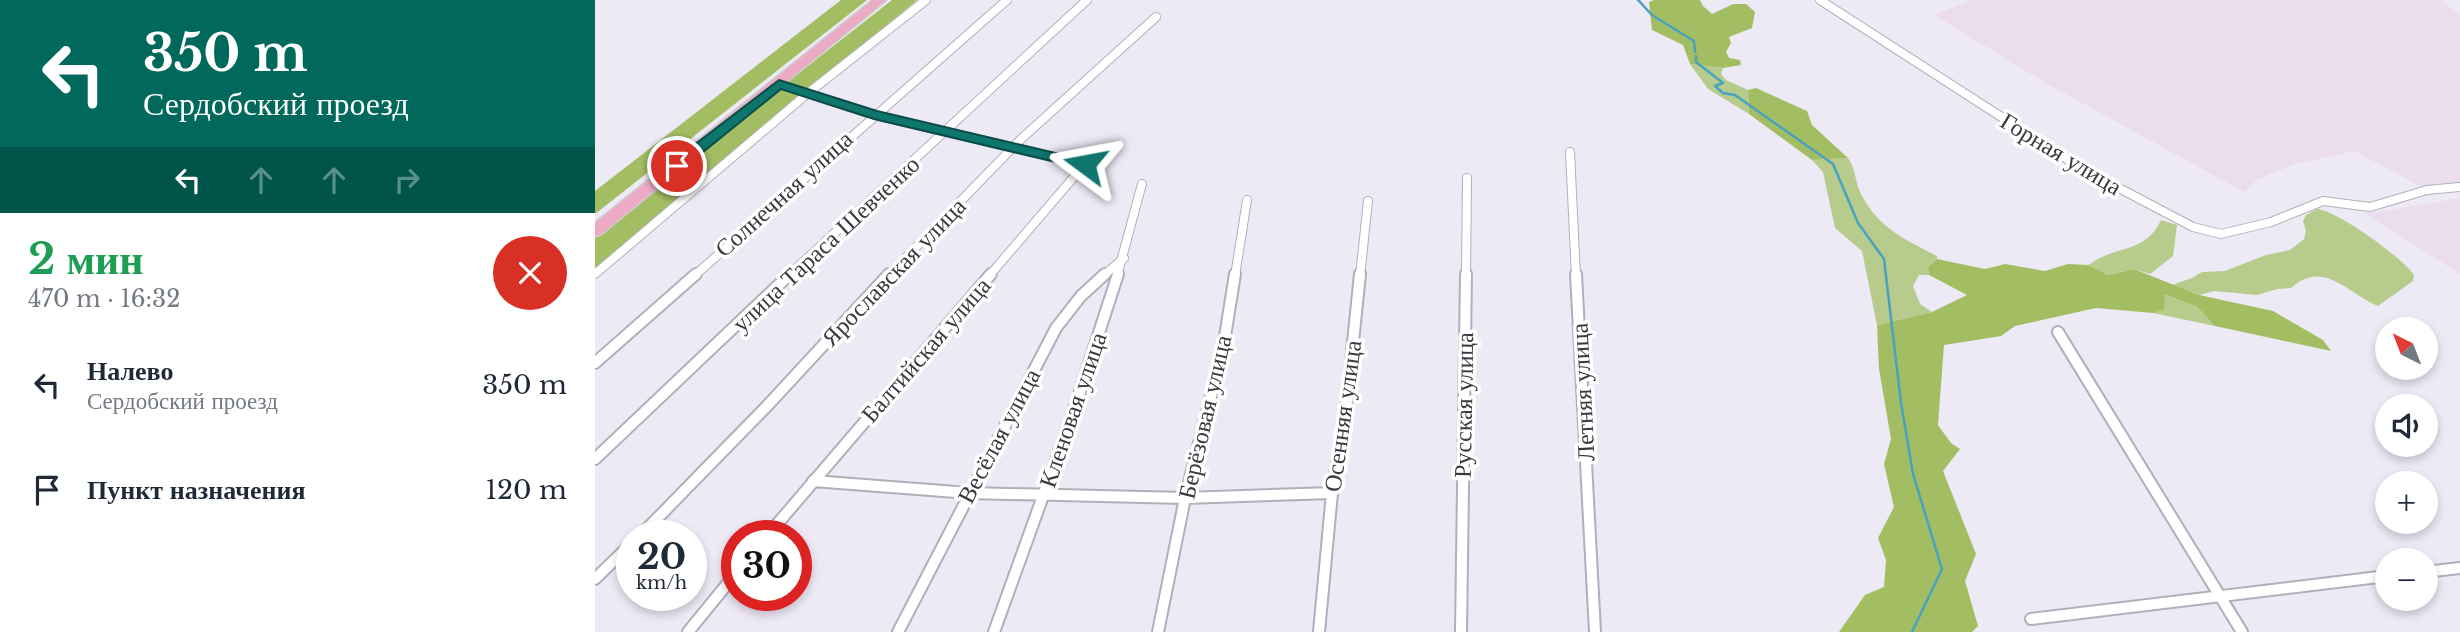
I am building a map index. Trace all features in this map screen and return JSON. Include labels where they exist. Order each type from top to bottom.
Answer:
[{"type":"main road","points":[[595,231],[880,0]]},
{"type":"street","points":[[595,274],[807,94],[926,0]]},
{"type":"street","name":"Солнечная улица","points":[[595,363],[1007,0]]},
{"type":"street","name":"улица Тараса Шевченко","points":[[595,459],[819,247],[1087,0]]},
{"type":"street","name":"Горная улица","points":[[1820,0],[2079,167],[2193,228],[2221,234],[2241,231],[2323,201],[2370,207],[2427,190],[2460,187]]},
{"type":"street","name":"Ярославская улица","points":[[655,520],[1015,146],[1103,61],[1156,17]]},
{"type":"street","points":[[779,84],[866,110],[874,115],[1015,146]]},
{"type":"street","name":"Балтийская улица","points":[[780,520],[1085,164],[1015,146]]},
{"type":"street","name":"Летняя улица","points":[[1570,152],[1595,632]]},
{"type":"street","name":"Русская улица","points":[[1461,632],[1467,178]]},
{"type":"street","name":"Кленовая улица","points":[[994,632],[1045,494],[1124,258],[1142,184]]},
{"type":"street","name":"Берёзовая улица","points":[[1158,632],[1185,498],[1223,349],[1247,201]]},
{"type":"street","name":"Осенняя улица","points":[[1319,632],[1332,493],[1346,410],[1368,201]]},
{"type":"street","name":"Весёлая улица","points":[[898,632],[1056,328],[1081,296],[1124,258]]},
{"type":"street","points":[[2058,332],[2242,632]]},
{"type":"street","points":[[813,481],[969,493],[1185,498],[1332,493]]},
{"type":"street","points":[[595,579],[616,559]]},
{"type":"street","points":[[2438,571],[2460,568]]},
{"type":"street","points":[[2031,619],[2218,594],[2375,577]]},
{"type":"street","points":[[688,632],[721,592]]},
{"type":"shaded area","points":[[1972,0],[2441,0],[2460,16],[2460,187],[2427,190],[2355,151],[2295,164],[2258,179],[2244,192],[2046,83],[1934,15]]},
{"type":"shaded area","points":[[2460,198],[2460,274],[2366,214]]},
{"type":"green space","points":[[841,0],[867,0],[595,214],[595,191]]},
{"type":"green space","points":[[892,0],[917,0],[595,269],[595,238],[711,142]]},
{"type":"green space","points":[[1700,0],[1712,14],[1733,4],[1746,4],[1755,12],[1752,28],[1729,37],[1731,43],[1726,52],[1729,58],[1740,60],[1741,65],[1723,68],[1690,64],[1683,45],[1652,30],[1649,2]]},
{"type":"green space","points":[[1690,64],[1723,68],[1721,74],[1726,80],[1748,90],[1749,114],[1708,89]]},
{"type":"green space","points":[[1756,88],[1807,111],[1812,125],[1848,158],[1812,160],[1749,114],[1748,90]]},
{"type":"green space","points":[[1848,158],[1861,194],[1876,216],[1894,232],[1937,256],[1928,267],[1929,275],[1919,275],[1913,286],[1920,304],[1932,312],[1877,325],[1862,251],[1835,228],[1823,172],[1812,160]]},
{"type":"green space","points":[[2317,209],[2339,217],[2383,247],[2407,267],[2414,275],[2413,281],[2378,306],[2324,277],[2314,277],[2291,288],[2257,295],[2214,291],[2200,295],[2172,285],[2202,272],[2225,271],[2266,255],[2290,250],[2304,239],[2306,231],[2303,221],[2306,215]]},
{"type":"green space","points":[[2161,220],[2177,225],[2173,256],[2150,274],[2134,269],[2108,275],[2089,265],[2108,254],[2146,239]]},
{"type":"green space","points":[[1937,259],[1985,269],[2005,264],[2045,271],[2068,264],[2089,265],[2108,275],[2134,269],[2199,295],[2273,311],[2323,340],[2331,351],[2215,326],[2196,306],[2165,295],[2164,310],[2153,313],[2096,308],[2015,326],[2001,336],[1944,345],[1938,425],[1951,443],[1960,449],[1943,471],[1976,554],[1965,581],[1978,626],[1972,632],[1839,632],[1865,595],[1884,587],[1886,560],[1878,538],[1894,507],[1884,464],[1891,439],[1879,369],[1877,325],[1932,312],[1967,295],[1929,275],[1928,267]]},
{"type":"green space","points":[[2164,295],[2196,306],[2215,326],[2153,313],[2164,310]]},
{"type":"waterway","points":[[1638,0],[1652,15],[1694,41],[1695,52]]},
{"type":"waterway","points":[[1696,56],[1696,62],[1723,83],[1715,86],[1723,93],[1735,95],[1833,164],[1858,223],[1884,259],[1901,403],[1913,474],[1942,569],[1912,632]]},
{"type":"route","points":[[677,166],[779,84],[866,110],[874,115],[1085,164]]}]
